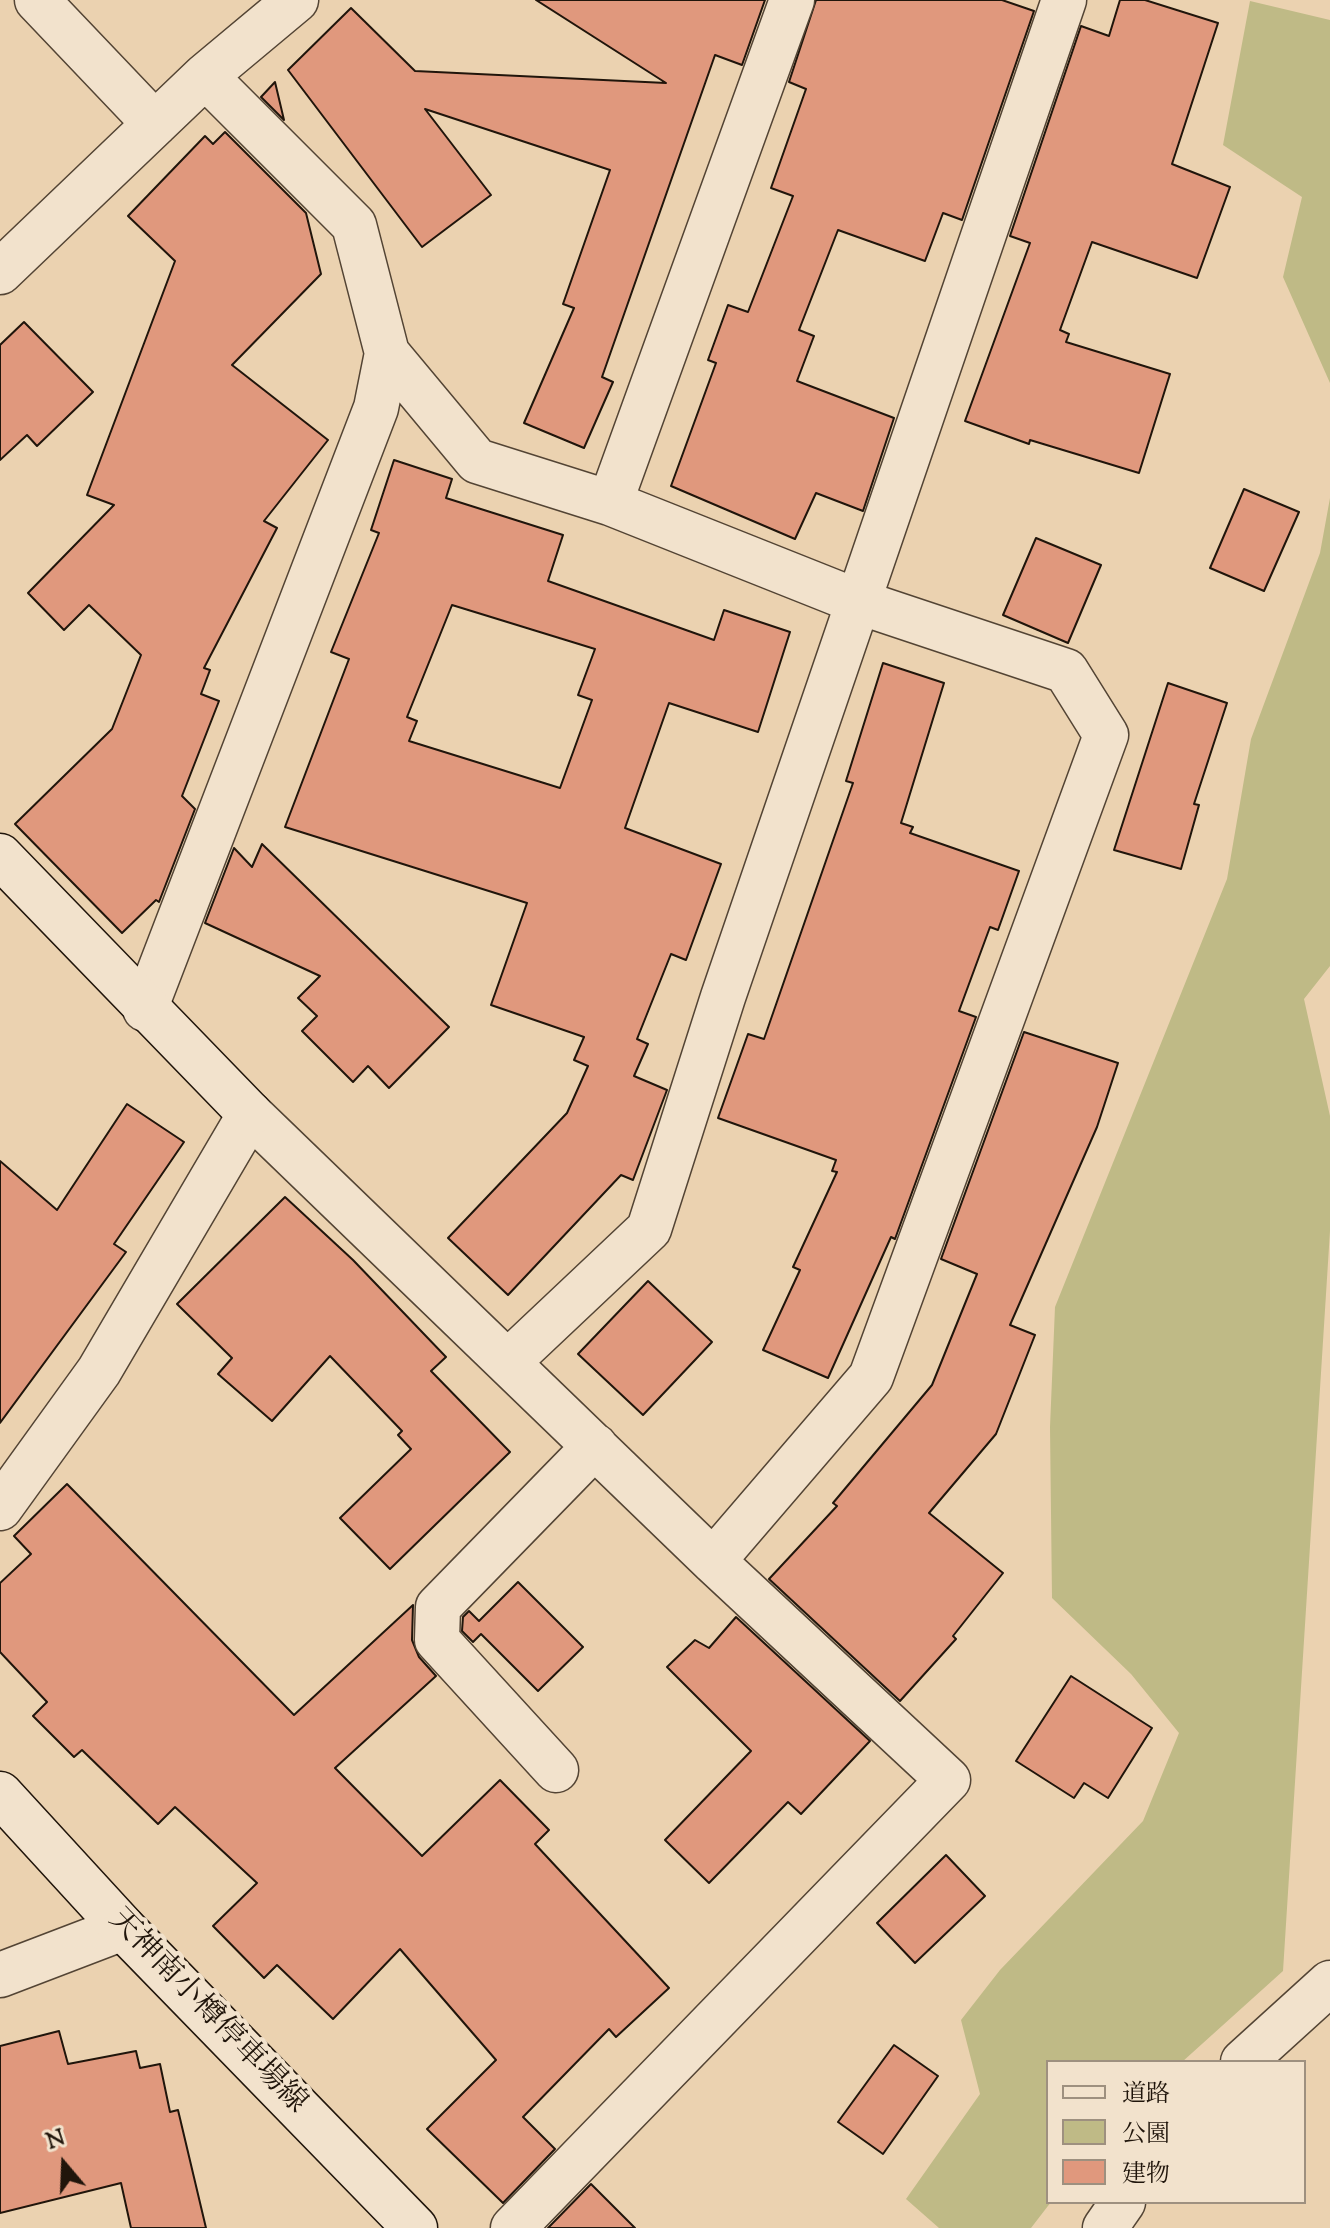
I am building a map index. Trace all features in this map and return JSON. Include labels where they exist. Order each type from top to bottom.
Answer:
[{"type":"street","points":[[37,0],[155,124]]},
{"type":"street","points":[[0,272],[205,76],[296,0]]},
{"type":"street","points":[[610,503],[792,0]]},
{"type":"street","points":[[508,1362],[649,1229],[723,997],[1064,0]]},
{"type":"street","points":[[205,76],[354,225],[387,353],[477,461],[610,503],[859,602],[1066,671],[1106,735],[871,1377],[713,1561]]},
{"type":"street","points":[[145,1009],[376,408],[387,353]]},
{"type":"street","points":[[0,856],[250,1114],[713,1561],[948,1780],[513,2228]]},
{"type":"street","points":[[0,1508],[99,1371],[250,1114]]},
{"type":"street","points":[[556,1770],[437,1640],[438,1607],[595,1446]]},
{"type":"street","name":"天神南小樽停車場線","points":[[0,1794],[123,1928],[415,2228]]},
{"type":"street","points":[[0,1975],[123,1928]]},
{"type":"street","points":[[1245,2060],[1330,1983]]},
{"type":"street","points":[[1105,2228],[1122,2204]]},
{"type":"green space","points":[[1250,1],[1330,20],[1330,383],[1283,277],[1302,197],[1223,145]]},
{"type":"green space","points":[[1330,498],[1330,966],[1304,999],[1330,1116],[1330,1231],[1283,1971],[1184,2060],[1046,2060],[1046,2204],[1049,2204],[1031,2228],[939,2228],[906,2199],[980,2094],[961,2020],[1000,1970],[1143,1821],[1179,1733],[1131,1674],[1052,1598],[1050,1427],[1055,1307],[1227,879],[1251,739],[1320,553]]},
{"type":"building","points":[[536,0],[765,0],[742,65],[715,55],[602,377],[613,382],[584,448],[524,423],[574,308],[563,304],[610,170],[425,109],[491,195],[422,247],[288,70],[351,8],[415,71],[666,83]]},
{"type":"building","points":[[816,0],[1002,0],[1034,11],[962,220],[943,213],[925,261],[838,230],[799,330],[814,336],[797,381],[894,418],[863,511],[816,493],[795,539],[671,486],[716,363],[708,360],[728,305],[748,312],[793,196],[771,188],[806,89],[789,82]]},
{"type":"building","points":[[1120,0],[1145,0],[1218,23],[1172,164],[1230,187],[1197,278],[1092,242],[1060,330],[1069,334],[1066,342],[1170,374],[1139,473],[1030,440],[1029,444],[965,421],[1030,243],[1010,236],[1081,26],[1109,36]]},
{"type":"building","points":[[275,82],[284,120],[261,97]]},
{"type":"building","points":[[225,132],[306,213],[321,274],[232,365],[328,440],[264,521],[277,528],[204,668],[210,670],[201,694],[219,701],[182,796],[195,809],[159,902],[156,900],[122,933],[15,824],[112,729],[141,655],[89,605],[64,630],[28,593],[114,505],[87,495],[175,261],[128,216],[205,136],[213,144]]},
{"type":"building","points":[[24,322],[93,392],[37,446],[27,435],[0,460],[0,345]]},
{"type":"building","points":[[394,460],[452,479],[446,498],[563,535],[548,581],[714,640],[724,610],[790,632],[758,732],[669,703],[625,828],[721,864],[686,960],[671,954],[637,1039],[648,1044],[634,1076],[667,1090],[633,1180],[621,1175],[508,1295],[448,1238],[567,1113],[588,1066],[574,1060],[584,1037],[491,1005],[527,903],[285,827],[349,659],[331,652],[379,533],[371,530]],"holes":[[[452,605],[595,649],[578,695],[592,700],[560,788],[409,741],[417,721],[407,717]]]},
{"type":"building","points":[[1244,489],[1299,512],[1264,591],[1210,568]]},
{"type":"building","points":[[1036,538],[1101,565],[1068,643],[1003,615]]},
{"type":"building","points":[[883,663],[944,683],[901,823],[913,827],[910,833],[1019,871],[998,930],[990,927],[959,1011],[976,1017],[895,1239],[891,1237],[828,1378],[763,1350],[800,1270],[793,1267],[837,1172],[832,1171],[836,1160],[718,1118],[748,1034],[764,1039],[853,783],[846,781]]},
{"type":"building","points":[[1168,683],[1227,703],[1194,804],[1199,805],[1181,869],[1114,850]]},
{"type":"building","points":[[262,844],[449,1027],[389,1088],[368,1066],[353,1082],[302,1031],[317,1016],[298,998],[320,976],[205,923],[234,848],[252,867]]},
{"type":"building","points":[[1024,1032],[1118,1063],[1097,1127],[1010,1325],[1035,1335],[996,1434],[929,1513],[1003,1573],[953,1636],[956,1639],[900,1701],[769,1579],[837,1506],[833,1503],[932,1385],[977,1274],[941,1259]]},
{"type":"building","points":[[127,1104],[184,1142],[114,1244],[126,1252],[0,1423],[0,1161],[57,1210]]},
{"type":"building","points":[[285,1197],[353,1260],[446,1357],[431,1371],[510,1452],[390,1569],[340,1518],[411,1449],[398,1435],[402,1431],[330,1356],[272,1421],[218,1374],[232,1358],[177,1304]]},
{"type":"building","points":[[648,1281],[712,1342],[643,1415],[578,1354]]},
{"type":"building","points":[[67,1484],[294,1715],[413,1605],[412,1640],[419,1657],[436,1676],[335,1768],[422,1856],[500,1780],[549,1830],[535,1844],[669,1988],[616,2037],[609,2029],[523,2117],[555,2149],[503,2203],[427,2129],[496,2060],[400,1949],[333,2019],[277,1965],[264,1978],[213,1926],[257,1883],[175,1807],[158,1824],[82,1750],[74,1757],[33,1716],[47,1702],[0,1652],[0,1583],[31,1554],[14,1536]]},
{"type":"building","points":[[518,1582],[583,1647],[538,1691],[481,1634],[473,1642],[462,1631],[463,1617],[469,1611],[479,1621]]},
{"type":"building","points":[[736,1617],[870,1741],[801,1814],[788,1802],[709,1883],[665,1840],[751,1751],[667,1667],[695,1640],[709,1648]]},
{"type":"building","points":[[1071,1676],[1152,1728],[1108,1798],[1084,1783],[1074,1798],[1016,1761]]},
{"type":"building","points":[[946,1855],[985,1896],[915,1963],[877,1923]]},
{"type":"building","points":[[59,2031],[68,2064],[136,2051],[140,2068],[160,2064],[170,2112],[178,2110],[206,2228],[131,2228],[121,2183],[0,2213],[0,2046]]},
{"type":"building","points":[[894,2045],[938,2076],[883,2154],[838,2122]]},
{"type":"building","points":[[591,2184],[635,2228],[548,2228]]}]
